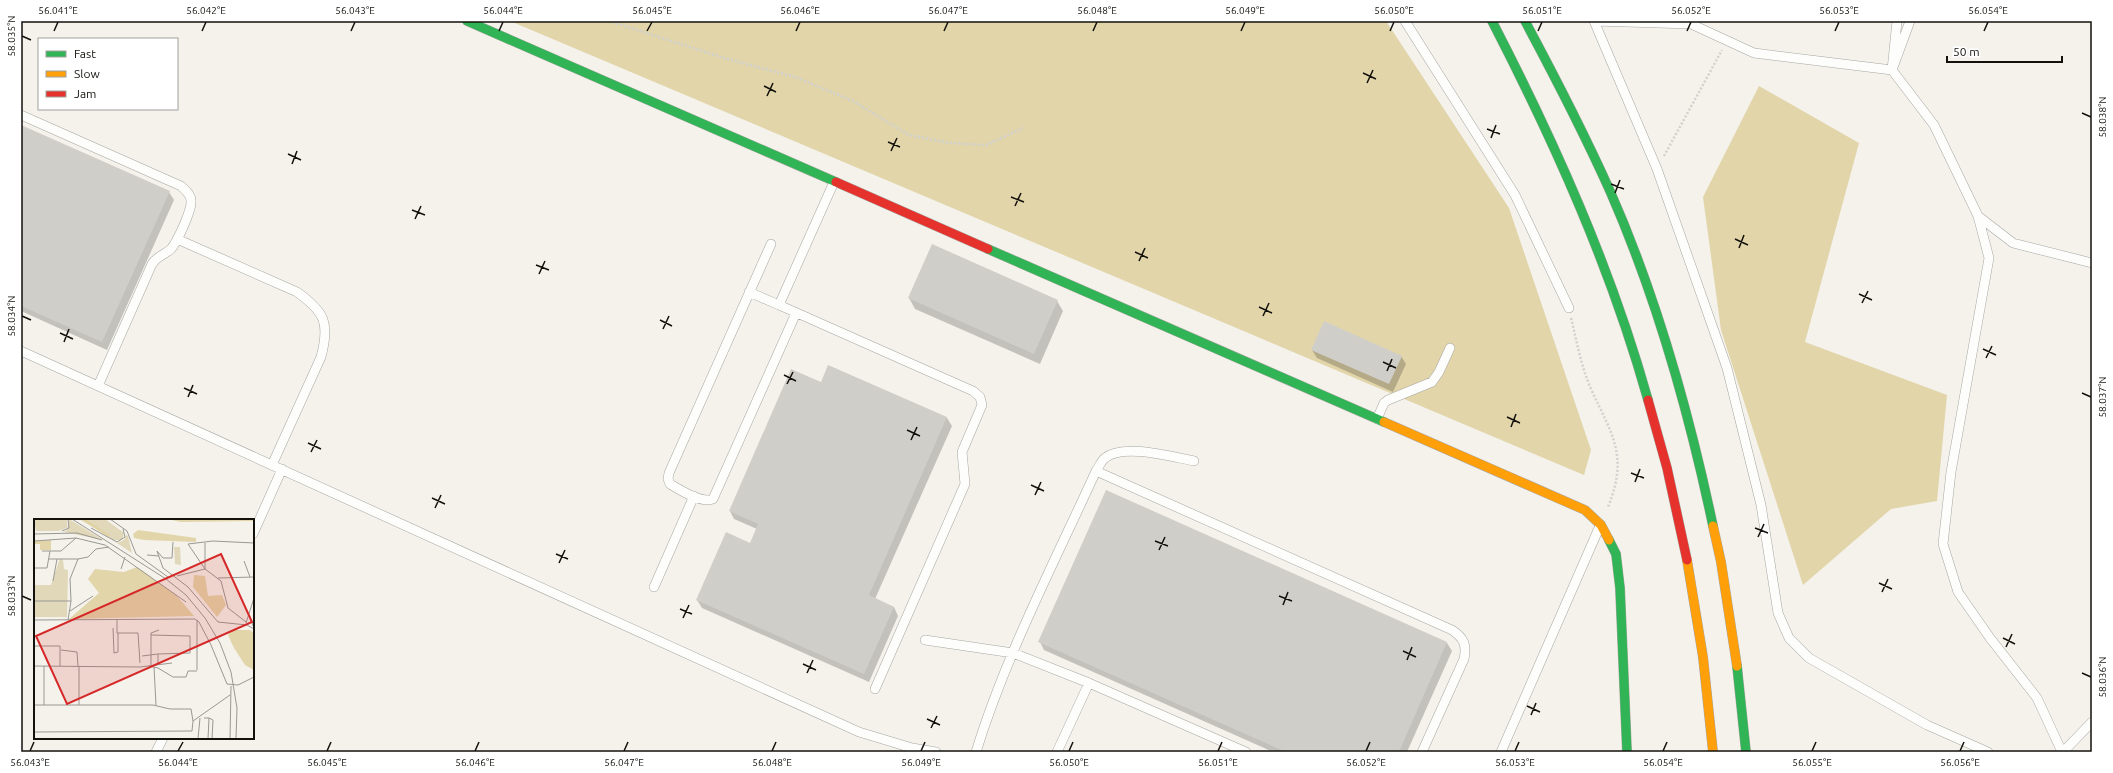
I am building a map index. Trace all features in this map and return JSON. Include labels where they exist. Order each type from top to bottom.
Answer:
[{"type":"main road","points":[[466,21],[1585,510],[1601,525],[1616,554],[1620,588],[1627,752]]},
{"type":"main road","points":[[1492,21],[1541,117],[1569,178],[1595,242],[1640,373],[1656,430],[1692,584],[1706,677],[1713,752]]},
{"type":"main road","points":[[1525,21],[1570,102],[1600,165],[1627,233],[1672,365],[1702,476],[1725,578],[1739,673],[1746,752]]},
{"type":"lane","points":[[1405,21],[1515,194],[1569,308]]},
{"type":"lane","points":[[1892,70],[1754,53],[1691,24],[1594,21],[1657,169],[1727,368],[1761,505],[1778,613],[1789,638],[1809,658],[1872,692],[1927,725],[1988,752]]},
{"type":"lane","points":[[1897,21],[1892,70],[1934,125],[1978,216],[1989,258],[1951,472],[1943,544],[1958,592],[1990,638],[2037,698],[2063,752],[2092,722]]},
{"type":"lane","points":[[1892,70],[1910,21]]},
{"type":"lane","points":[[21,115],[181,186],[188,192],[191,200],[190,210],[177,239],[170,249],[157,257],[152,264],[98,386]]},
{"type":"lane","points":[[779,305],[834,182]]},
{"type":"lane","points":[[1978,216],[2013,243],[2092,263]]},
{"type":"lane","points":[[177,239],[297,292],[315,305],[323,320],[326,338],[321,357],[272,465]]},
{"type":"lane","points":[[771,244],[668,479],[670,484],[708,501],[716,494],[796,313]]},
{"type":"lane","points":[[750,292],[973,391],[980,396],[982,405],[962,452],[966,484],[875,689]]},
{"type":"lane","points":[[1377,419],[1384,403],[1388,400],[1432,382],[1439,372],[1450,348]]},
{"type":"lane","points":[[21,351],[859,732],[912,748],[934,752]]},
{"type":"lane","points":[[976,752],[986,720],[1013,653],[1096,471],[1105,458],[1118,452],[1135,451],[1194,460]]},
{"type":"lane","points":[[254,532],[282,469]]},
{"type":"lane","points":[[1096,471],[1452,630],[1462,637],[1466,648],[1464,659],[1422,752]]},
{"type":"lane","points":[[654,587],[694,496]]},
{"type":"lane","points":[[1501,752],[1601,525]]},
{"type":"lane","points":[[925,640],[1013,653],[1090,683],[1246,752]]},
{"type":"lane","points":[[1057,752],[1090,683]]},
{"type":"lane","points":[[156,752],[162,739]]},
{"type":"path","points":[[609,21],[724,58],[794,77],[853,101],[909,135],[949,143],[986,145],[1023,128]]},
{"type":"path","points":[[1657,169],[1726,41]]},
{"type":"path","points":[[1569,308],[1583,366],[1615,442],[1618,468],[1615,490],[1601,525]]},
{"type":"shaded area","points":[[510,21],[1386,21],[1509,208],[1591,450],[1584,475]]},
{"type":"shaded area","points":[[1759,86],[1859,143],[1805,342],[1947,395],[1937,501],[1891,509],[1803,585],[1721,330],[1703,197]]},
{"type":"building","points":[[21,125],[170,191],[102,342],[21,306]]},
{"type":"building","points":[[932,244],[1058,300],[1034,354],[908,298]]},
{"type":"building","points":[[1324,321],[1402,356],[1389,384],[1311,350]]},
{"type":"building","points":[[828,365],[947,417],[869,595],[894,607],[864,674],[696,600],[726,532],[750,543],[758,524],[729,511],[791,369],[821,382]]},
{"type":"building","points":[[1106,490],[1447,642],[1399,752],[1286,752],[1038,642]]},
{"type":"traffic: fast","points":[[467,21],[836,182]]},
{"type":"traffic: fast","points":[[1492,21],[1538,113],[1580,207],[1617,302],[1648,400]]},
{"type":"traffic: fast","points":[[1525,21],[1569,105],[1600,169],[1643,272],[1682,398],[1704,483],[1713,526]]},
{"type":"traffic: fast","points":[[988,249],[1384,422]]},
{"type":"traffic: fast","points":[[1609,540],[1616,554],[1620,588],[1627,752]]},
{"type":"traffic: fast","points":[[1737,666],[1746,752]]},
{"type":"traffic: slow","points":[[1384,422],[1585,510],[1601,525],[1609,540]]},
{"type":"traffic: slow","points":[[1713,526],[1721,562],[1737,666]]},
{"type":"traffic: slow","points":[[1687,560],[1703,657],[1713,752]]},
{"type":"traffic: jam","points":[[836,182],[988,249]]},
{"type":"traffic: jam","points":[[1648,400],[1667,468],[1687,560]]}]
